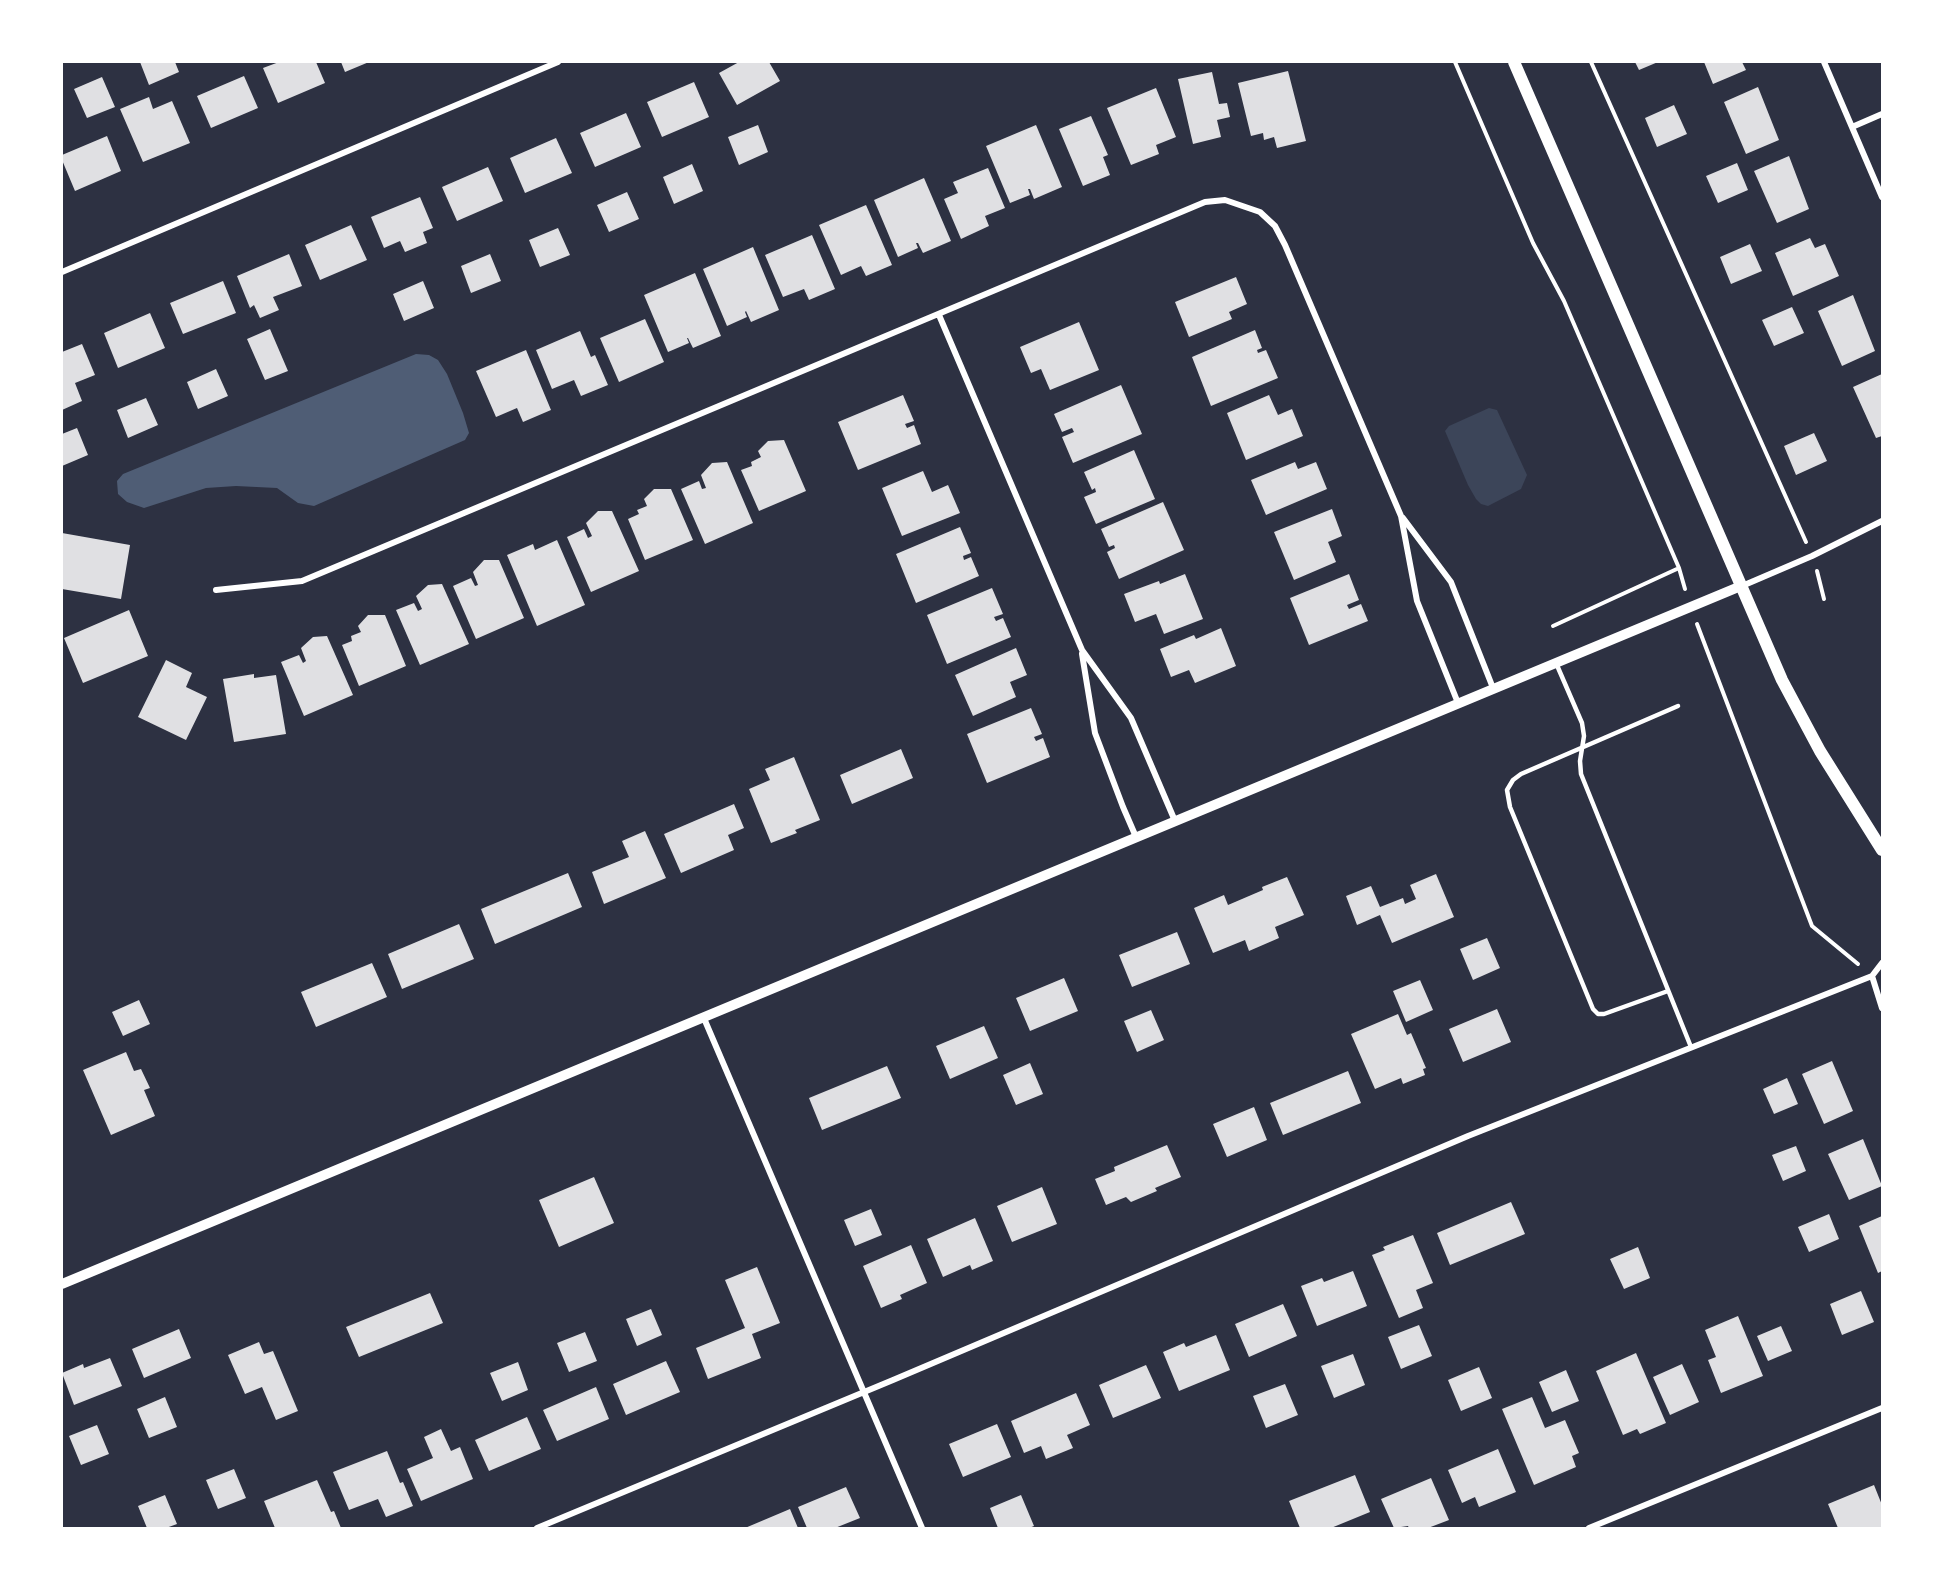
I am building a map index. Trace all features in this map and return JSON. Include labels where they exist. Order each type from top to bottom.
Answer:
[{"type":"main road","points":[[1514,62],[1782,680],[1820,751],[1882,850]]},
{"type":"street","points":[[62,272],[558,62]]},
{"type":"street","points":[[1824,62],[1882,197]]},
{"type":"street","points":[[1852,127],[1882,114]]},
{"type":"street","points":[[216,590],[302,581],[1205,202],[1225,200],[1260,212],[1275,226],[1285,245],[1401,516],[1417,601],[1458,703]]},
{"type":"street","points":[[939,315],[1082,650],[1131,718],[1175,821]]},
{"type":"street","points":[[1401,516],[1451,582],[1493,688]]},
{"type":"street","points":[[62,1284],[1690,608],[1812,556],[1882,521]]},
{"type":"street","points":[[1082,650],[1095,733],[1122,807],[1137,837]]},
{"type":"street","points":[[537,1528],[865,1392],[1468,1136],[1872,976],[1882,963]]},
{"type":"street","points":[[1872,976],[1882,1008]]},
{"type":"street","points":[[703,1016],[922,1528]]},
{"type":"street","points":[[1589,1528],[1882,1408]]},
{"type":"lane","points":[[1556,663],[1582,723],[1584,736],[1581,774],[1691,1047]]},
{"type":"lane","points":[[1668,990],[1604,1014],[1598,1014],[1593,1009],[1510,807],[1508,790],[1513,780],[1521,774],[1678,706]]},
{"type":"path","points":[[1455,62],[1533,243],[1564,301],[1678,568],[1690,608],[1812,926],[1847,955]]},
{"type":"path","points":[[1591,62],[1812,556],[1824,599]]},
{"type":"path","points":[[1553,626],[1678,568]]},
{"type":"shaded area","points":[[416,354],[429,355],[438,360],[447,374],[469,433],[465,440],[314,506],[298,503],[277,488],[236,486],[206,488],[144,508],[127,502],[118,494],[117,481],[123,474]]},
{"type":"shaded area","points":[[1489,408],[1497,410],[1527,475],[1521,489],[1488,506],[1476,499],[1445,431],[1449,426]]},
{"type":"building","points":[[140,62],[175,62],[179,72],[149,85]]},
{"type":"building","points":[[279,62],[316,62],[325,83],[278,103],[263,68]]},
{"type":"building","points":[[341,62],[369,62],[345,72]]},
{"type":"building","points":[[739,62],[769,62],[780,81],[737,105],[719,73]]},
{"type":"building","points":[[1635,62],[1658,62],[1639,70]]},
{"type":"building","points":[[1704,62],[1742,62],[1746,70],[1713,84]]},
{"type":"building","points":[[1288,71],[1306,141],[1277,148],[1274,137],[1264,140],[1263,133],[1251,136],[1238,83]]},
{"type":"building","points":[[1212,72],[1219,104],[1227,103],[1230,117],[1217,120],[1221,137],[1193,144],[1178,79]]},
{"type":"building","points":[[244,76],[258,108],[211,128],[197,96]]},
{"type":"building","points":[[102,77],[115,107],[87,118],[74,89]]},
{"type":"building","points":[[694,82],[709,117],[662,137],[647,102]]},
{"type":"building","points":[[1758,87],[1779,140],[1746,154],[1724,102]]},
{"type":"building","points":[[1156,88],[1176,137],[1156,145],[1159,154],[1131,165],[1107,108]]},
{"type":"building","points":[[149,97],[153,109],[172,101],[190,143],[143,162],[120,109]]},
{"type":"building","points":[[1674,105],[1687,134],[1657,147],[1645,118]]},
{"type":"building","points":[[626,113],[641,147],[595,167],[580,133]]},
{"type":"building","points":[[1091,116],[1108,155],[1103,157],[1110,175],[1083,186],[1059,129]]},
{"type":"building","points":[[758,125],[768,152],[739,165],[728,137]]},
{"type":"building","points":[[1036,125],[1062,187],[1034,199],[1028,189],[1030,195],[1010,203],[986,146]]},
{"type":"building","points":[[107,136],[121,171],[75,191],[62,155]]},
{"type":"building","points":[[556,138],[572,173],[525,193],[510,158]]},
{"type":"building","points":[[1789,156],[1809,209],[1777,223],[1754,171]]},
{"type":"building","points":[[1737,163],[1748,190],[1718,203],[1706,176]]},
{"type":"building","points":[[692,164],[703,191],[674,204],[663,177]]},
{"type":"building","points":[[488,167],[503,201],[457,221],[442,187]]},
{"type":"building","points":[[988,168],[1005,208],[985,216],[989,226],[961,239],[944,199],[958,193],[953,182]]},
{"type":"building","points":[[924,178],[951,241],[923,253],[916,243],[918,248],[898,257],[874,200]]},
{"type":"building","points":[[627,192],[639,219],[609,232],[597,205]]},
{"type":"building","points":[[420,197],[433,228],[423,232],[427,243],[405,252],[400,241],[384,248],[371,217]]},
{"type":"building","points":[[866,205],[892,265],[866,276],[861,266],[841,275],[819,225]]},
{"type":"building","points":[[351,225],[367,260],[320,280],[305,245]]},
{"type":"building","points":[[558,228],[570,255],[540,267],[529,240]]},
{"type":"building","points":[[812,235],[835,289],[809,300],[804,289],[783,297],[765,255]]},
{"type":"building","points":[[1810,238],[1815,248],[1825,244],[1839,276],[1793,296],[1775,253]]},
{"type":"building","points":[[1750,244],[1762,271],[1731,284],[1720,257]]},
{"type":"building","points":[[753,247],[779,310],[751,322],[746,311],[747,317],[727,326],[703,269]]},
{"type":"building","points":[[289,254],[302,286],[273,297],[279,310],[260,318],[254,305],[250,308],[237,276]]},
{"type":"building","points":[[490,254],[501,281],[471,293],[461,266]]},
{"type":"building","points":[[695,273],[721,336],[693,348],[687,338],[689,343],[668,352],[644,295]]},
{"type":"building","points":[[1236,277],[1247,304],[1229,312],[1232,319],[1189,337],[1175,302]]},
{"type":"building","points":[[223,281],[236,313],[183,334],[170,303]]},
{"type":"building","points":[[423,281],[434,308],[404,321],[393,294]]},
{"type":"building","points":[[1853,295],[1875,351],[1842,366],[1818,311]]},
{"type":"building","points":[[1792,307],[1804,333],[1774,346],[1762,320]]},
{"type":"building","points":[[150,313],[165,348],[118,368],[104,333]]},
{"type":"building","points":[[645,319],[664,362],[619,382],[600,338]]},
{"type":"building","points":[[1079,322],[1099,370],[1050,390],[1041,369],[1031,373],[1020,347]]},
{"type":"building","points":[[270,329],[288,371],[265,380],[247,339]]},
{"type":"building","points":[[1255,330],[1262,348],[1257,350],[1258,353],[1266,350],[1278,378],[1211,406],[1192,357]]},
{"type":"building","points":[[580,331],[591,357],[595,355],[608,385],[581,396],[574,380],[552,389],[536,350]]},
{"type":"building","points":[[82,344],[95,375],[75,383],[82,401],[62,410],[62,352]]},
{"type":"building","points":[[526,350],[551,410],[523,422],[517,408],[496,417],[476,371]]},
{"type":"building","points":[[216,369],[228,396],[198,409],[187,382]]},
{"type":"building","points":[[1882,374],[1882,436],[1876,438],[1853,387]]},
{"type":"building","points":[[1121,385],[1142,434],[1073,463],[1062,437],[1074,432],[1072,428],[1062,432],[1054,414]]},
{"type":"building","points":[[903,395],[914,421],[905,424],[907,428],[914,425],[921,444],[858,470],[838,422]]},
{"type":"building","points":[[1269,395],[1278,415],[1292,409],[1303,436],[1246,460],[1227,413]]},
{"type":"building","points":[[146,398],[158,425],[128,438],[117,410]]},
{"type":"building","points":[[77,428],[88,455],[62,466],[62,434]]},
{"type":"building","points":[[1814,433],[1827,461],[1796,475],[1784,446]]},
{"type":"building","points":[[784,440],[806,491],[759,511],[741,470],[752,466],[751,462],[761,457],[758,451],[768,441]]},
{"type":"building","points":[[1134,450],[1155,499],[1096,524],[1084,497],[1096,492],[1095,488],[1092,490],[1084,472]]},
{"type":"building","points":[[727,462],[753,523],[705,544],[681,489],[699,481],[702,489],[706,488],[701,475],[712,463]]},
{"type":"building","points":[[1295,462],[1298,469],[1316,462],[1327,489],[1266,515],[1251,480]]},
{"type":"building","points":[[923,471],[932,492],[948,485],[960,513],[902,536],[882,488]]},
{"type":"building","points":[[654,489],[671,489],[693,540],[645,560],[628,519],[639,514],[637,510],[647,506],[644,499]]},
{"type":"building","points":[[1163,502],[1184,550],[1119,579],[1107,552],[1115,548],[1114,545],[1109,547],[1101,529]]},
{"type":"building","points":[[1332,509],[1342,536],[1328,542],[1336,562],[1294,580],[1274,532]]},
{"type":"building","points":[[598,511],[612,511],[639,571],[591,592],[567,537],[584,529],[588,538],[592,536],[586,523]]},
{"type":"building","points":[[960,527],[971,553],[963,556],[964,560],[971,557],[979,576],[916,603],[896,554]]},
{"type":"building","points":[[62,533],[130,545],[121,599],[62,589]]},
{"type":"building","points":[[557,540],[585,605],[537,626],[507,555],[533,544],[535,550]]},
{"type":"building","points":[[484,560],[499,560],[524,618],[476,639],[453,586],[471,578],[475,586],[478,585],[473,572]]},
{"type":"building","points":[[1185,574],[1203,619],[1164,634],[1156,614],[1135,622],[1124,594]]},
{"type":"building","points":[[1349,574],[1359,600],[1347,605],[1349,609],[1361,604],[1368,621],[1309,645],[1290,598]]},
{"type":"building","points":[[442,584],[469,644],[420,665],[396,610],[414,603],[418,611],[422,609],[416,596],[428,585]]},
{"type":"building","points":[[992,588],[1003,614],[994,617],[996,621],[1003,618],[1011,637],[947,664],[927,615]]},
{"type":"building","points":[[129,610],[148,656],[83,683],[64,638]]},
{"type":"building","points":[[368,615],[385,615],[406,666],[359,686],[342,645],[352,641],[351,636],[361,632],[358,626]]},
{"type":"building","points":[[1221,628],[1236,666],[1195,683],[1189,670],[1171,677],[1160,649],[1194,635],[1196,639]]},
{"type":"building","points":[[327,636],[353,695],[304,716],[281,662],[299,655],[303,663],[306,661],[301,648],[313,637]]},
{"type":"building","points":[[1016,648],[1027,675],[1010,682],[1016,697],[973,716],[955,675]]},
{"type":"building","points":[[166,660],[192,673],[186,687],[207,697],[186,740],[138,717]]},
{"type":"building","points":[[254,674],[254,678],[276,675],[286,734],[234,742],[223,679]]},
{"type":"building","points":[[1031,708],[1042,734],[1034,737],[1036,741],[1043,738],[1050,757],[987,783],[967,734]]},
{"type":"building","points":[[901,749],[913,778],[852,804],[840,775]]},
{"type":"building","points":[[794,757],[820,820],[795,830],[797,833],[771,843],[749,789],[770,780],[765,769]]},
{"type":"building","points":[[734,804],[744,828],[728,835],[734,850],[681,873],[664,834]]},
{"type":"building","points":[[645,831],[666,878],[604,904],[592,872],[629,857],[622,841]]},
{"type":"building","points":[[568,873],[582,907],[495,944],[481,909]]},
{"type":"building","points":[[1436,874],[1454,917],[1392,943],[1380,915],[1357,925],[1346,896],[1371,886],[1380,907],[1403,898],[1405,904],[1416,899],[1410,885]]},
{"type":"building","points":[[1287,877],[1304,915],[1275,927],[1279,938],[1249,951],[1245,940],[1213,953],[1194,908],[1224,895],[1228,905]]},
{"type":"building","points":[[459,924],[474,959],[402,989],[388,954]]},
{"type":"building","points":[[1177,932],[1190,964],[1132,987],[1119,955]]},
{"type":"building","points":[[1487,938],[1500,968],[1473,980],[1460,949]]},
{"type":"building","points":[[372,963],[387,997],[316,1027],[301,992]]},
{"type":"building","points":[[1064,978],[1078,1011],[1030,1031],[1016,998]]},
{"type":"building","points":[[1420,980],[1433,1010],[1406,1022],[1393,991]]},
{"type":"building","points":[[139,1000],[150,1024],[123,1036],[112,1012]]},
{"type":"building","points":[[1497,1009],[1511,1042],[1463,1062],[1449,1029]]},
{"type":"building","points":[[1151,1010],[1164,1040],[1137,1052],[1124,1021]]},
{"type":"building","points":[[1398,1014],[1407,1035],[1411,1033],[1426,1068],[1423,1069],[1425,1075],[1403,1084],[1401,1078],[1375,1089],[1351,1034]]},
{"type":"building","points":[[984,1026],[998,1058],[950,1079],[936,1046]]},
{"type":"building","points":[[126,1052],[134,1071],[141,1069],[150,1088],[144,1090],[155,1116],[111,1135],[83,1070]]},
{"type":"building","points":[[1832,1061],[1853,1111],[1824,1124],[1802,1074]]},
{"type":"building","points":[[1030,1063],[1043,1094],[1016,1105],[1003,1075]]},
{"type":"building","points":[[887,1066],[901,1098],[822,1130],[809,1098]]},
{"type":"building","points":[[1348,1071],[1361,1103],[1283,1135],[1270,1103]]},
{"type":"building","points":[[1787,1078],[1798,1104],[1774,1114],[1763,1089]]},
{"type":"building","points":[[1254,1107],[1267,1140],[1227,1157],[1213,1124]]},
{"type":"building","points":[[1863,1139],[1882,1186],[1849,1200],[1828,1154]]},
{"type":"building","points":[[1167,1145],[1181,1177],[1131,1202],[1126,1197],[1106,1205],[1095,1179],[1115,1171],[1114,1167]]},
{"type":"building","points":[[1796,1146],[1806,1171],[1783,1181],[1772,1155]]},
{"type":"building","points":[[594,1177],[614,1223],[559,1247],[539,1200]]},
{"type":"building","points":[[1042,1187],[1057,1224],[1012,1242],[997,1206]]},
{"type":"building","points":[[1511,1202],[1525,1234],[1450,1265],[1437,1233]]},
{"type":"building","points":[[871,1209],[882,1235],[855,1246],[844,1220]]},
{"type":"building","points":[[1829,1214],[1839,1239],[1809,1252],[1798,1227]]},
{"type":"building","points":[[1882,1216],[1882,1271],[1878,1273],[1859,1226]]},
{"type":"building","points":[[975,1218],[993,1261],[972,1270],[970,1265],[943,1277],[927,1239]]},
{"type":"building","points":[[1413,1235],[1433,1283],[1416,1290],[1423,1308],[1399,1318],[1372,1255],[1385,1250],[1383,1247]]},
{"type":"building","points":[[911,1245],[927,1283],[900,1295],[902,1299],[881,1308],[863,1266]]},
{"type":"building","points":[[1638,1247],[1650,1278],[1624,1289],[1610,1259]]},
{"type":"building","points":[[757,1267],[780,1323],[752,1334],[761,1358],[708,1379],[696,1348],[745,1328],[725,1280]]},
{"type":"building","points":[[1353,1271],[1367,1306],[1317,1326],[1301,1286],[1322,1278],[1324,1282]]},
{"type":"building","points":[[1861,1291],[1874,1322],[1842,1335],[1830,1304]]},
{"type":"building","points":[[430,1293],[443,1323],[359,1357],[346,1327]]},
{"type":"building","points":[[1283,1304],[1297,1336],[1249,1357],[1235,1324]]},
{"type":"building","points":[[651,1309],[662,1335],[637,1346],[626,1319]]},
{"type":"building","points":[[1738,1316],[1763,1376],[1721,1393],[1708,1360],[1716,1357],[1705,1330]]},
{"type":"building","points":[[1419,1325],[1432,1356],[1401,1369],[1388,1337]]},
{"type":"building","points":[[1781,1326],[1792,1351],[1768,1361],[1757,1336]]},
{"type":"building","points":[[179,1329],[191,1358],[144,1378],[132,1349]]},
{"type":"building","points":[[585,1332],[597,1361],[569,1372],[557,1343]]},
{"type":"building","points":[[1216,1335],[1230,1370],[1179,1391],[1163,1352],[1184,1343],[1186,1347]]},
{"type":"building","points":[[259,1342],[264,1354],[273,1351],[298,1411],[276,1420],[262,1387],[245,1394],[228,1355]]},
{"type":"building","points":[[1636,1353],[1666,1423],[1640,1434],[1637,1429],[1623,1435],[1596,1371]]},
{"type":"building","points":[[1353,1354],[1365,1385],[1334,1398],[1321,1366]]},
{"type":"building","points":[[110,1358],[122,1386],[74,1405],[62,1373],[83,1364],[84,1368]]},
{"type":"building","points":[[666,1361],[680,1392],[626,1415],[613,1384]]},
{"type":"building","points":[[518,1362],[528,1390],[502,1401],[490,1373]]},
{"type":"building","points":[[1682,1364],[1699,1402],[1670,1415],[1653,1377]]},
{"type":"building","points":[[1146,1365],[1161,1398],[1113,1418],[1099,1385]]},
{"type":"building","points":[[1479,1367],[1492,1398],[1461,1411],[1448,1380]]},
{"type":"building","points":[[1566,1370],[1579,1401],[1552,1412],[1539,1382]]},
{"type":"building","points":[[1285,1384],[1298,1415],[1266,1428],[1253,1396]]},
{"type":"building","points":[[596,1387],[609,1419],[557,1441],[543,1410]]},
{"type":"building","points":[[1076,1393],[1090,1425],[1067,1435],[1073,1448],[1046,1459],[1041,1446],[1024,1453],[1011,1421]]},
{"type":"building","points":[[165,1397],[177,1427],[149,1438],[137,1409]]},
{"type":"building","points":[[1532,1397],[1545,1428],[1565,1420],[1579,1453],[1572,1456],[1576,1467],[1534,1485],[1502,1409]]},
{"type":"building","points":[[527,1417],[541,1449],[489,1471],[475,1440]]},
{"type":"building","points":[[997,1424],[1011,1457],[963,1477],[949,1444]]},
{"type":"building","points":[[97,1425],[109,1454],[81,1465],[69,1436]]},
{"type":"building","points":[[441,1429],[451,1451],[460,1447],[473,1479],[421,1501],[407,1469],[433,1458],[424,1437]]},
{"type":"building","points":[[1498,1449],[1516,1492],[1479,1507],[1475,1497],[1462,1503],[1448,1470]]},
{"type":"building","points":[[387,1451],[400,1483],[403,1482],[413,1506],[386,1517],[378,1499],[349,1510],[333,1472]]},
{"type":"building","points":[[234,1469],[246,1498],[218,1509],[206,1480]]},
{"type":"building","points":[[1355,1475],[1370,1512],[1331,1528],[1300,1528],[1289,1501]]},
{"type":"building","points":[[1431,1478],[1449,1520],[1428,1528],[1409,1528],[1408,1526],[1394,1528],[1381,1499]]},
{"type":"building","points":[[317,1480],[341,1528],[275,1528],[264,1501]]},
{"type":"building","points":[[1874,1485],[1882,1505],[1882,1528],[1838,1528],[1828,1504]]},
{"type":"building","points":[[846,1487],[860,1518],[835,1528],[807,1528],[798,1507]]},
{"type":"building","points":[[165,1495],[177,1524],[166,1528],[147,1528],[138,1506]]},
{"type":"building","points":[[1021,1495],[1034,1526],[998,1528],[990,1508]]},
{"type":"building","points":[[790,1509],[798,1528],[745,1528]]}]
